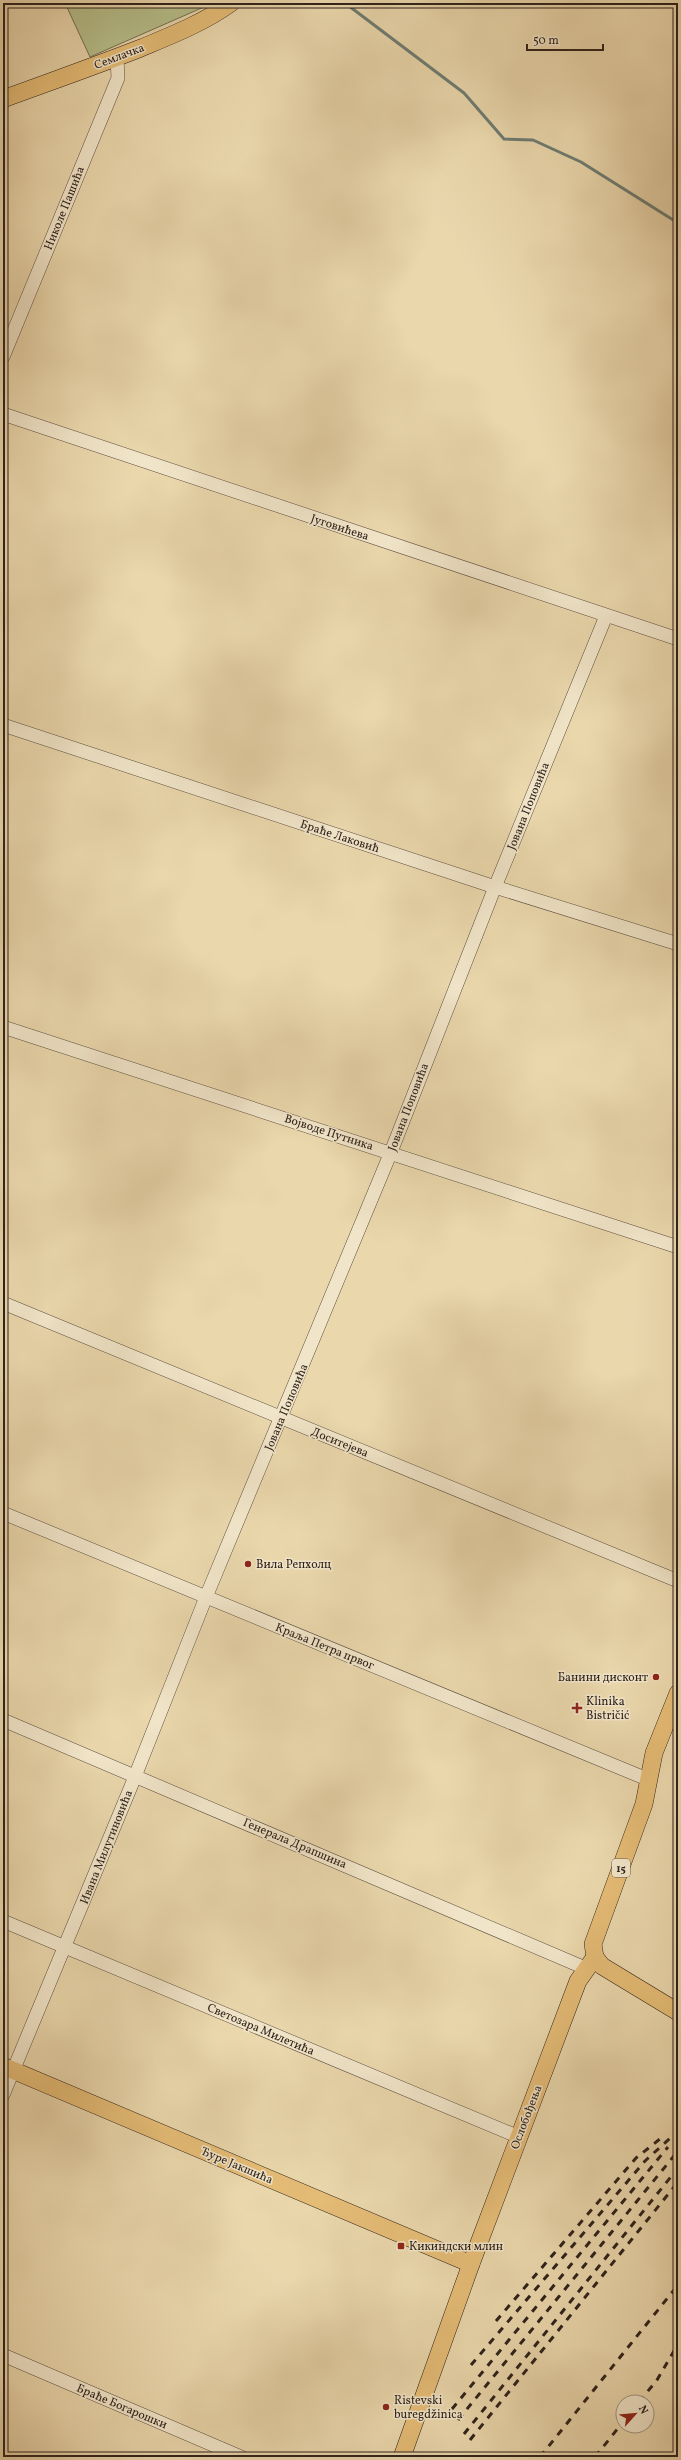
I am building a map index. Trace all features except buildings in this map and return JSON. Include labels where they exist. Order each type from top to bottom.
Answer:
[{"type":"main road","name":"Семлачка","points":[[3,99],[117,58],[190,28],[231,3]]},
{"type":"main road","name":"15","points":[[647,1779],[654,1754],[678,1693]]},
{"type":"main road","name":"Ослобођења","points":[[402,2457],[471,2264],[578,1981],[590,1962],[594,1944],[644,1804],[647,1779]]},
{"type":"main road","points":[[590,1962],[602,1966],[678,2012]]},
{"type":"main road","name":"Ђуре Јакшића","points":[[8,2068],[471,2264]]},
{"type":"street","name":"Николе Пашића","points":[[3,357],[118,78],[117,58]]},
{"type":"street","name":"Југовићева","points":[[3,414],[678,639]]},
{"type":"street","name":"Јована Поповића","points":[[206,1597],[391,1152],[495,887],[606,616]]},
{"type":"street","name":"Браће Лаковић","points":[[3,725],[495,887],[678,944]]},
{"type":"street","name":"Војводе Путника","points":[[3,1027],[391,1152],[678,1247]]},
{"type":"street","name":"Доситејева","points":[[3,1303],[678,1581]]},
{"type":"street","name":"Краља Петра првог","points":[[3,1513],[647,1779]]},
{"type":"street","name":"Ивана Милутиновића","points":[[3,2095],[8,2068],[65,1948],[206,1597]]},
{"type":"street","name":"Генерала Драпшина","points":[[3,1720],[135,1776],[590,1962]]},
{"type":"street","name":"Светозара Милетића","points":[[3,1921],[519,2137]]},
{"type":"street","name":"Браће Богарошки","points":[[3,2356],[241,2457]]},
{"type":"green space","points":[[65,3],[213,3],[90,57]]},
{"type":"waterway","points":[[345,3],[464,93],[504,139],[533,140],[581,162],[678,223]]},
{"type":"railway","points":[[471,2365],[645,2161],[678,2131]]},
{"type":"railway","points":[[496,2321],[636,2158],[665,2135]]},
{"type":"railway","points":[[452,2409],[668,2147]]},
{"type":"railway","points":[[458,2420],[678,2151]]},
{"type":"railway","points":[[464,2434],[678,2168]]},
{"type":"railway","points":[[470,2440],[678,2182]]},
{"type":"railway","points":[[540,2457],[678,2285]]},
{"type":"railway","points":[[646,2394],[657,2380],[678,2344]]},
{"type":"railway","points":[[595,2457],[615,2432]]},
{"type":"place","name":"Вила Репхолц","points":[[248,1564]]},
{"type":"place","name":"Банини дисконт","points":[[656,1677]]},
{"type":"place","name":"Klinika Bistričić","points":[[577,1708]]},
{"type":"place","name":"Кикиндски млин","points":[[401,2246]]},
{"type":"place","name":"Ristevski buregdžinica","points":[[386,2407]]}]
